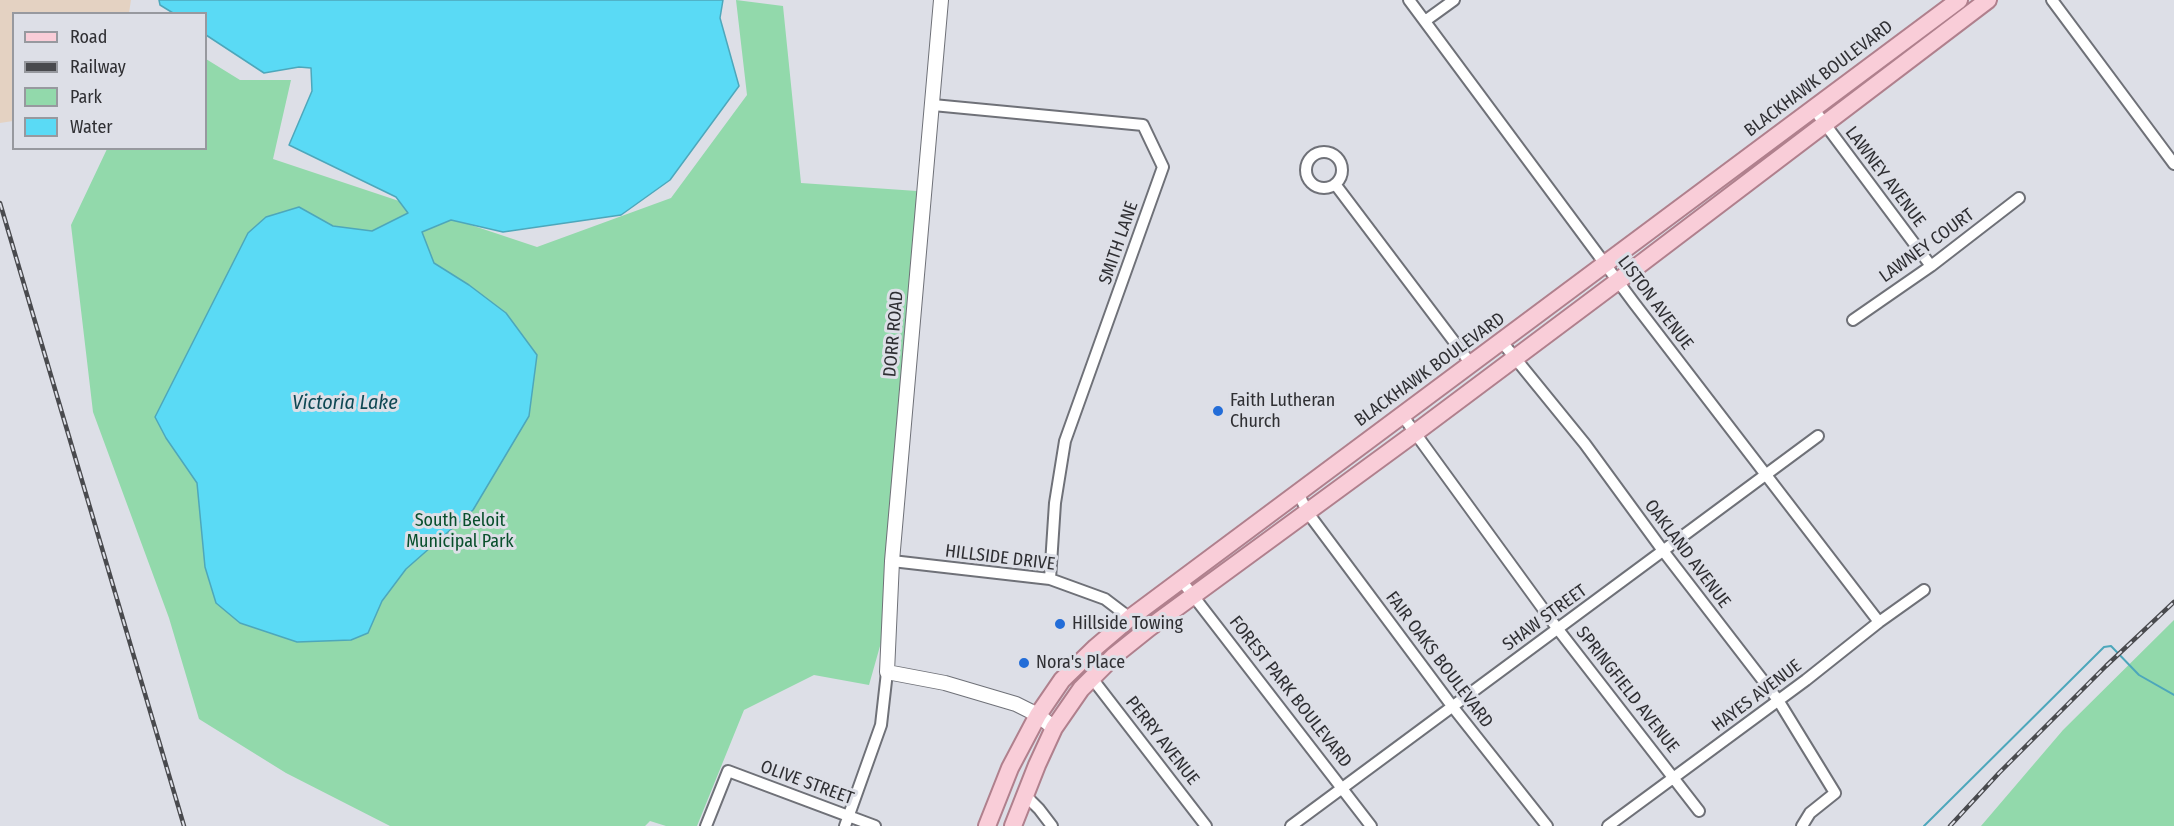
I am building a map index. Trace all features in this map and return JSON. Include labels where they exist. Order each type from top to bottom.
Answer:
[{"type":"main road","name":"BLACKHAWK BOULEVARD","points":[[987,826],[1017,751],[1062,680],[1083,658],[1130,618],[1959,0]]},
{"type":"main road","points":[[1013,826],[1054,728],[1092,678],[1149,628],[1415,434],[1985,3]]},
{"type":"street","name":"DORR ROAD","points":[[887,672],[892,561],[941,0]]},
{"type":"street","name":"LISTON AVENUE","points":[[1409,0],[1605,264],[1879,622]]},
{"type":"street","points":[[1425,21],[1454,0]]},
{"type":"street","points":[[2052,0],[2174,164]]},
{"type":"street","name":"SMITH LANE","points":[[933,105],[1143,125],[1163,167],[1065,441],[1055,503],[1050,579]]},
{"type":"street","name":"LAWNEY AVENUE","points":[[1813,108],[1930,266]]},
{"type":"street","points":[[1335,184],[1471,364]]},
{"type":"street","name":"LAWNEY COURT","points":[[1853,320],[1930,266],[2019,198]]},
{"type":"street","name":"OAKLAND AVENUE","points":[[1502,342],[1585,444],[1664,552],[1778,700],[1835,793],[1810,813],[1802,826]]},
{"type":"street","name":"SPRINGFIELD AVENUE","points":[[1402,415],[1557,628],[1699,811]]},
{"type":"street","name":"SHAW STREET","points":[[1291,826],[1818,436]]},
{"type":"street","name":"FAIR OAKS BOULEVARD","points":[[1298,493],[1308,513],[1452,706],[1547,826]]},
{"type":"street","name":"HILLSIDE DRIVE","points":[[892,561],[1050,579],[1105,600],[1130,618]]},
{"type":"street","name":"FOREST PARK BOULEVARD","points":[[1181,580],[1371,826]]},
{"type":"street","name":"HAYES AVENUE","points":[[1608,826],[1924,590]]},
{"type":"street","points":[[847,821],[881,725],[887,672],[945,683],[1016,704],[1038,715],[1054,728]]},
{"type":"street","name":"PERRY AVENUE","points":[[1092,678],[1206,826]]},
{"type":"street","name":"OLIVE STREET","points":[[706,826],[728,771],[847,821],[875,826]]},
{"type":"street","points":[[1025,795],[1052,826]]},
{"type":"shaded area","points":[[0,0],[131,0],[129,12],[12,12],[12,121],[0,123]]},
{"type":"green space","name":"South Beloit Municipal Park","points":[[736,0],[783,6],[801,183],[917,191],[884,632],[869,685],[814,675],[744,710],[697,826],[666,826],[650,821],[645,826],[390,826],[286,773],[199,719],[169,618],[93,412],[71,225],[107,150],[207,150],[207,60],[240,80],[291,80],[273,159],[537,247],[671,198],[747,95]]},
{"type":"green space","points":[[2174,620],[2174,826],[1981,826],[2063,730]]},
{"type":"water","name":"Victoria Lake","points":[[159,0],[723,0],[720,18],[739,86],[670,180],[621,215],[503,232],[451,220],[422,232],[434,263],[469,285],[506,313],[537,355],[529,416],[473,510],[406,569],[382,601],[368,633],[351,640],[297,642],[240,623],[216,603],[205,567],[197,483],[166,438],[155,417],[248,233],[266,217],[299,207],[333,226],[372,231],[408,213],[396,197],[289,145],[312,91],[311,68],[299,67],[264,73],[207,36],[207,12],[171,12],[160,5]]},
{"type":"waterway","points":[[1924,826],[2104,647],[2111,646],[2139,675],[2174,695]]},
{"type":"railway","points":[[0,203],[184,826]]},
{"type":"railway","points":[[1950,826],[1999,773],[2174,602]]},
{"type":"place","name":"Faith Lutheran Church","points":[[1218,411]]},
{"type":"place","name":"Hillside Towing","points":[[1060,624]]},
{"type":"place","name":"Nora's Place","points":[[1024,663]]}]
